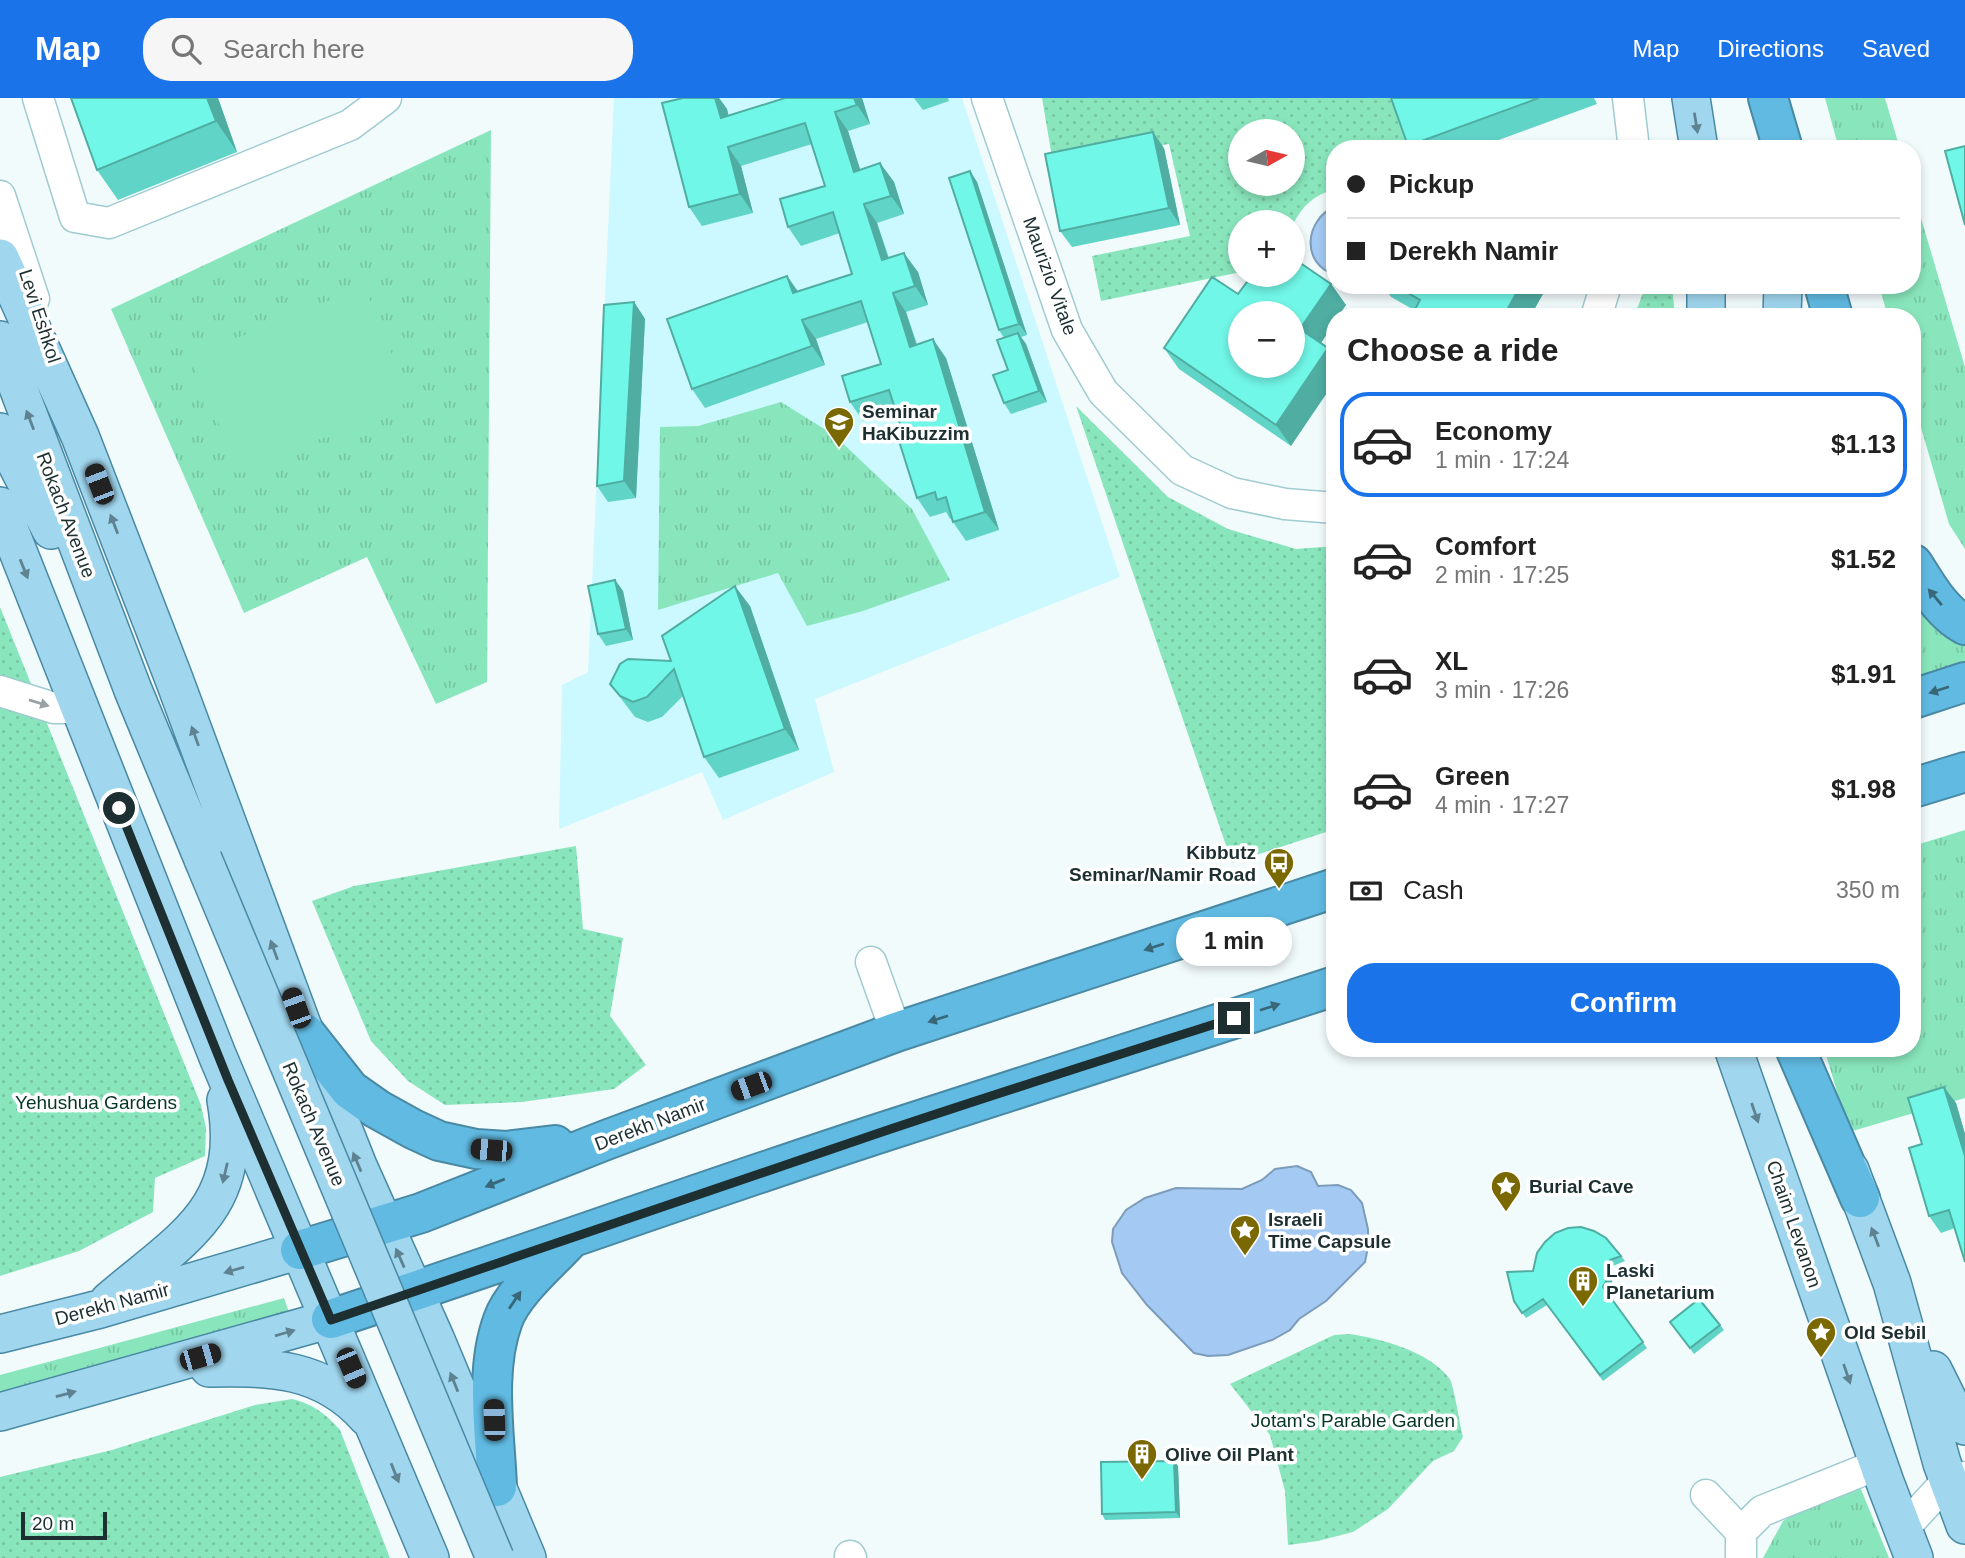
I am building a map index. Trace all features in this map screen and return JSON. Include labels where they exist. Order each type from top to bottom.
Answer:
[{"type":"highway","points":[[1765,98],[1780,140]]},
{"type":"highway","points":[[1921,577],[1933,597],[1957,621],[1965,625]]},
{"type":"highway","points":[[1921,696],[1965,682]]},
{"type":"highway","name":"Derekh Namir","points":[[300,1251],[421,1213],[606,1139],[896,1032],[1326,891]]},
{"type":"highway","points":[[331,1320],[879,1133],[1326,989]]},
{"type":"highway","points":[[305,1033],[350,1090],[389,1116],[439,1141],[476,1149],[506,1151],[606,1139]]},
{"type":"highway","points":[[1799,1057],[1860,1198]]},
{"type":"highway","points":[[497,1487],[494,1365],[503,1318],[522,1290],[573,1236]]},
{"type":"main road","points":[[1691,98],[1698,140]]},
{"type":"main road","points":[[1765,98],[1771,140]]},
{"type":"main road","points":[[0,258],[80,436],[174,679],[305,1033],[358,1166],[415,1292],[527,1558]]},
{"type":"main road","name":"Rokach Avenue","points":[[0,340],[133,690],[495,1558]]},
{"type":"main road","name":"Rokach Avenue","points":[[0,432],[133,690]]},
{"type":"main road","points":[[0,506],[218,1057],[430,1558]]},
{"type":"main road","points":[[100,1308],[194,1228],[212,1205],[221,1187],[229,1152],[230,1122],[218,1057]]},
{"type":"main road","name":"Chaim Levanon","points":[[1735,1057],[1878,1464],[1909,1544]]},
{"type":"main road","points":[[1808,1057],[1892,1283],[1958,1420],[1965,1426]]},
{"type":"main road","name":"Derekh Namir","points":[[0,1334],[300,1251]]},
{"type":"main road","points":[[1892,1283],[1942,1463],[1961,1501]]},
{"type":"main road","points":[[0,1412],[331,1320]]},
{"type":"main road","points":[[128,1378],[194,1368],[254,1367],[290,1371],[333,1387],[354,1403],[377,1428]]},
{"type":"street","points":[[38,98],[75,217],[109,223],[350,125],[386,98]]},
{"type":"street","name":"Maurizio Vitale","points":[[987,98],[1068,330],[1103,392],[1182,470],[1232,493],[1285,504],[1326,507]]},
{"type":"street","points":[[1628,98],[1633,140]]},
{"type":"street","name":"Levi Eshkol","points":[[0,196],[80,436]]},
{"type":"street","points":[[0,691],[54,708],[80,708]]},
{"type":"street","points":[[871,962],[896,1032]]},
{"type":"street","points":[[1706,1495],[1741,1545],[1762,1511],[1878,1464]]},
{"type":"street","points":[[1909,1544],[1961,1501]]},
{"type":"shaded area","name":"Seminar HaKibuzzim","points":[[614,98],[962,98],[1120,577],[815,699],[834,772],[723,820],[702,772],[559,829],[562,685],[588,672]]},
{"type":"green space","points":[[1042,98],[1395,98],[1410,140],[1326,140],[1326,192],[1302,210],[1228,210],[1228,275],[1101,301],[1092,256],[1190,236],[1169,144],[1053,163]]},
{"type":"green space","points":[[1825,98],[1885,98],[1897,140],[1837,140]]},
{"type":"green space","points":[[491,130],[487,682],[436,704],[367,557],[244,613],[111,309]]},
{"type":"green space","points":[[1921,218],[1965,367],[1965,549],[1949,524],[1921,428],[1921,308],[1885,308],[1882,294],[1921,294]]},
{"type":"green space","points":[[364,286],[411,401],[239,473],[191,357]]},
{"type":"green space","points":[[1643,294],[1673,294],[1674,308],[1637,308]]},
{"type":"green space","points":[[781,402],[834,435],[912,509],[950,580],[863,611],[807,626],[778,573],[658,610],[660,427],[698,426]]},
{"type":"green space","points":[[1076,406],[1168,497],[1228,529],[1296,549],[1326,547],[1326,832],[1232,863]]},
{"type":"green space","points":[[1921,600],[1965,642],[1965,672],[1921,685]]},
{"type":"green space","name":"Yehushua Gardens","points":[[0,607],[201,1105],[206,1128],[205,1156],[155,1178],[153,1212],[79,1251],[0,1276]]},
{"type":"green space","points":[[1965,830],[1965,1098],[1849,1132],[1827,1057],[1921,1057],[1921,844]]},
{"type":"green space","points":[[576,846],[583,929],[623,938],[610,1016],[646,1065],[614,1089],[522,1102],[445,1105],[408,1081],[371,1041],[312,901],[354,886]]},
{"type":"green space","points":[[284,1298],[290,1315],[0,1393],[0,1375]]},
{"type":"green space","name":"Jotam's Parable Garden","points":[[1350,1334],[1404,1348],[1429,1360],[1440,1369],[1451,1382],[1463,1437],[1454,1451],[1433,1461],[1388,1509],[1353,1532],[1288,1545],[1285,1491],[1270,1435],[1230,1384],[1334,1335]]},
{"type":"green space","points":[[292,1399],[319,1410],[340,1430],[390,1558],[0,1558],[0,1477],[112,1450],[255,1405]]},
{"type":"green space","points":[[1860,1487],[1889,1558],[1763,1558],[1783,1521]]},
{"type":"water","points":[[1325,212],[1326,270],[1316,261],[1311,241],[1317,221]]},
{"type":"water","points":[[1297,1166],[1311,1172],[1318,1186],[1338,1185],[1351,1190],[1362,1203],[1368,1229],[1365,1262],[1326,1301],[1299,1319],[1290,1330],[1272,1340],[1228,1355],[1208,1356],[1194,1353],[1147,1305],[1122,1273],[1112,1242],[1113,1229],[1126,1210],[1145,1198],[1176,1188],[1242,1189],[1262,1180],[1275,1169]]},
{"type":"building","points":[[71,98],[207,98],[216,121],[97,170]]},
{"type":"building","points":[[683,98],[715,98],[721,118],[785,98],[854,98],[857,105],[835,112],[854,172],[880,163],[891,196],[864,204],[882,260],[904,253],[915,286],[893,293],[910,347],[933,339],[985,512],[953,522],[946,497],[937,500],[935,492],[917,498],[899,441],[905,439],[889,390],[850,402],[842,376],[881,364],[861,301],[802,320],[812,346],[692,389],[667,319],[787,276],[793,293],[852,274],[833,212],[788,227],[780,199],[825,186],[805,123],[728,147],[740,194],[689,207],[662,103]]},
{"type":"building","points":[[1391,98],[1539,98],[1424,140],[1406,140]]},
{"type":"building","points":[[1153,132],[1169,208],[1060,231],[1045,154]]},
{"type":"building","points":[[1965,146],[1965,225],[1945,151]]},
{"type":"building","points":[[970,171],[1019,324],[999,330],[949,178]]},
{"type":"building","points":[[1305,266],[1326,281],[1326,291],[1305,322],[1305,301],[1228,301],[1228,378],[1305,378],[1305,332],[1326,347],[1326,351],[1276,425],[1164,348],[1212,277],[1238,294],[1243,287],[1305,287]]},
{"type":"building","points":[[1410,294],[1516,294],[1508,308],[1416,308],[1420,300]]},
{"type":"building","points":[[634,302],[624,481],[597,486],[604,305]]},
{"type":"building","points":[[1018,333],[1039,391],[1004,403],[993,375],[1008,370],[997,340]]},
{"type":"building","points":[[615,580],[626,629],[598,634],[588,586]]},
{"type":"building","points":[[735,586],[785,729],[704,757],[674,669],[647,697],[633,702],[620,696],[610,684],[620,664],[628,659],[671,661],[662,636]]},
{"type":"building","points":[[1944,1087],[1965,1156],[1965,1262],[1949,1210],[1929,1216],[1909,1148],[1922,1144],[1908,1098]]},
{"type":"building","name":"Laski Planetarium","points":[[1581,1227],[1606,1238],[1621,1256],[1610,1260],[1608,1278],[1603,1287],[1643,1342],[1600,1375],[1543,1299],[1522,1313],[1514,1301],[1507,1272],[1533,1271],[1537,1253],[1545,1242],[1555,1233]]},
{"type":"building","points":[[1699,1299],[1720,1325],[1690,1348],[1670,1322]]},
{"type":"building","name":"Olive Oil Plant","points":[[1174,1461],[1176,1512],[1102,1514],[1101,1462]]},
{"type":"place","name":"Seminar HaKibuzzim","points":[[839,449]]},
{"type":"place","name":"Kibbutz Seminar/Namir Road","points":[[1279,890]]},
{"type":"place","name":"Burial Cave","points":[[1506,1213]]},
{"type":"place","name":"Israeli Time Capsule","points":[[1245,1257]]},
{"type":"place","name":"Laski Planetarium","points":[[1583,1308]]},
{"type":"place","name":"Old Sebil","points":[[1821,1359]]},
{"type":"place","name":"Olive Oil Plant","points":[[1142,1481]]},
{"type":"route","points":[[119,808],[228,1080],[331,1320],[879,1133],[1234,1018]]}]
